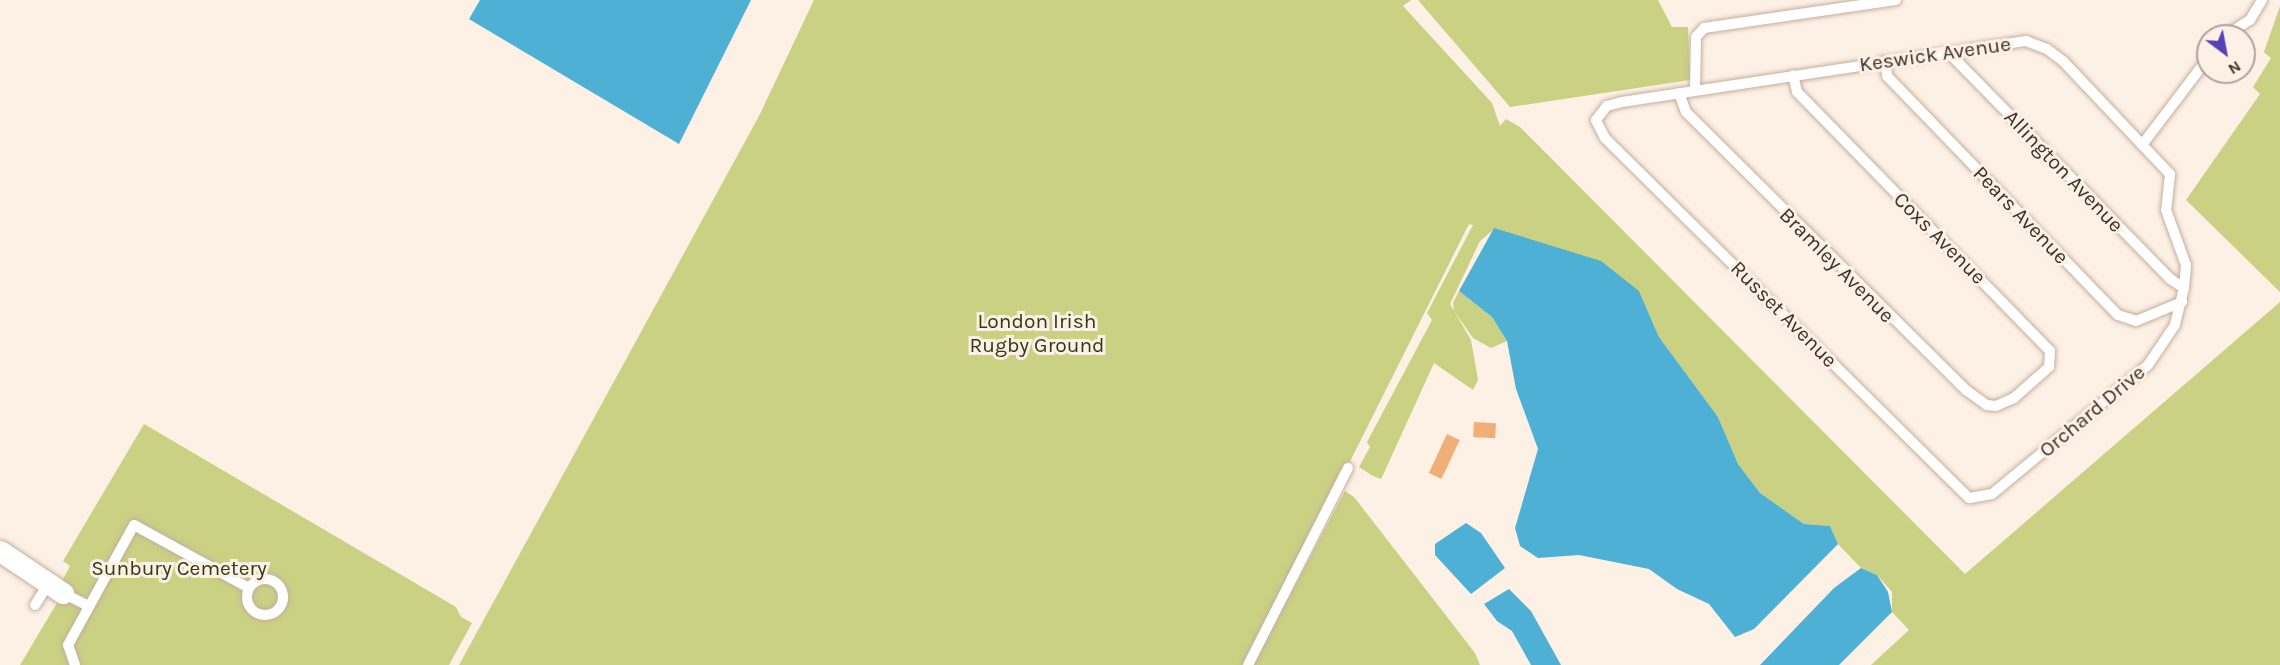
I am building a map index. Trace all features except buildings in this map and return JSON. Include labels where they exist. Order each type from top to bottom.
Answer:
[{"type":"street","points":[[0,551],[56,588]]},
{"type":"lane","points":[[1695,90],[1695,43],[1704,28],[1896,0]]},
{"type":"lane","points":[[2244,24],[2250,20],[2262,0]]},
{"type":"lane","name":"Keswick Avenue","points":[[1596,120],[1607,106],[1695,90],[2025,41],[2047,49],[2170,174],[2166,210],[2186,266],[2182,302]]},
{"type":"lane","name":"Allington Avenue","points":[[1947,52],[2169,278],[2184,288]]},
{"type":"lane","name":"Pears Avenue","points":[[1885,61],[1887,76],[2118,315],[2136,321],[2182,302]]},
{"type":"lane","points":[[2142,145],[2196,74]]},
{"type":"lane","name":"Coxs Avenue","points":[[1793,75],[1797,92],[2050,351],[2049,367],[2014,398]]},
{"type":"lane","name":"Bramley Avenue","points":[[1680,93],[1686,112],[1966,390],[1987,405],[1996,406],[2014,398]]},
{"type":"lane","name":"Russet Avenue","points":[[1596,120],[1605,138],[1785,313],[1960,491],[1969,498],[1980,499]]},
{"type":"lane","name":"Orchard Drive","points":[[1980,499],[1992,494],[2142,371],[2170,332],[2182,302]]},
{"type":"lane","points":[[1248,665],[1348,468]]},
{"type":"lane","points":[[75,665],[69,645],[88,606],[134,525],[249,588]]},
{"type":"lane","points":[[35,605],[56,588],[88,606]]},
{"type":"green space","name":"London Irish Rugby Ground","points":[[814,0],[1411,0],[1403,6],[1492,103],[1500,126],[1506,119],[1520,127],[1965,574],[2280,302],[2280,665],[1871,665],[1909,630],[1892,612],[1892,592],[1877,575],[1861,568],[1838,544],[1830,526],[1804,524],[1760,493],[1738,464],[1718,417],[1659,337],[1639,291],[1493,230],[1480,241],[1450,304],[1471,340],[1478,380],[1473,390],[1434,363],[1381,479],[1373,476],[1359,467],[1370,447],[1367,442],[1432,320],[1427,313],[1473,225],[1469,224],[1248,665],[459,665],[759,116]]},
{"type":"green space","points":[[1418,0],[1658,0],[1672,27],[1688,27],[1690,80],[1510,107]]},
{"type":"green space","points":[[2280,6],[2280,292],[2186,200],[2260,94],[2253,87],[2271,58],[2264,52]]},
{"type":"green space","points":[[1459,291],[1492,317],[1507,341],[1491,348],[1473,338],[1454,311],[1453,303]]},
{"type":"green space","name":"Sunbury Cemetery","points":[[144,424],[456,607],[461,617],[472,623],[449,665],[20,665],[63,593],[63,579],[70,566],[63,561]]},
{"type":"green space","points":[[1345,491],[1354,497],[1475,653],[1480,665],[1253,665]]},
{"type":"water","points":[[480,0],[751,0],[679,144],[469,19]]},
{"type":"water","points":[[1494,228],[1601,261],[1639,291],[1659,337],[1718,417],[1738,464],[1760,493],[1804,524],[1830,526],[1838,544],[1754,629],[1735,637],[1709,604],[1677,589],[1649,569],[1579,555],[1538,558],[1520,546],[1515,528],[1538,449],[1516,389],[1507,341],[1492,317],[1459,291]]},
{"type":"water","points":[[1466,523],[1481,533],[1505,568],[1471,594],[1435,555],[1435,544]]},
{"type":"water","points":[[1861,568],[1877,575],[1888,592],[1892,612],[1839,665],[1760,665],[1834,588]]},
{"type":"water","points":[[1509,589],[1531,611],[1561,665],[1531,665],[1512,631],[1497,621],[1484,604]]}]
